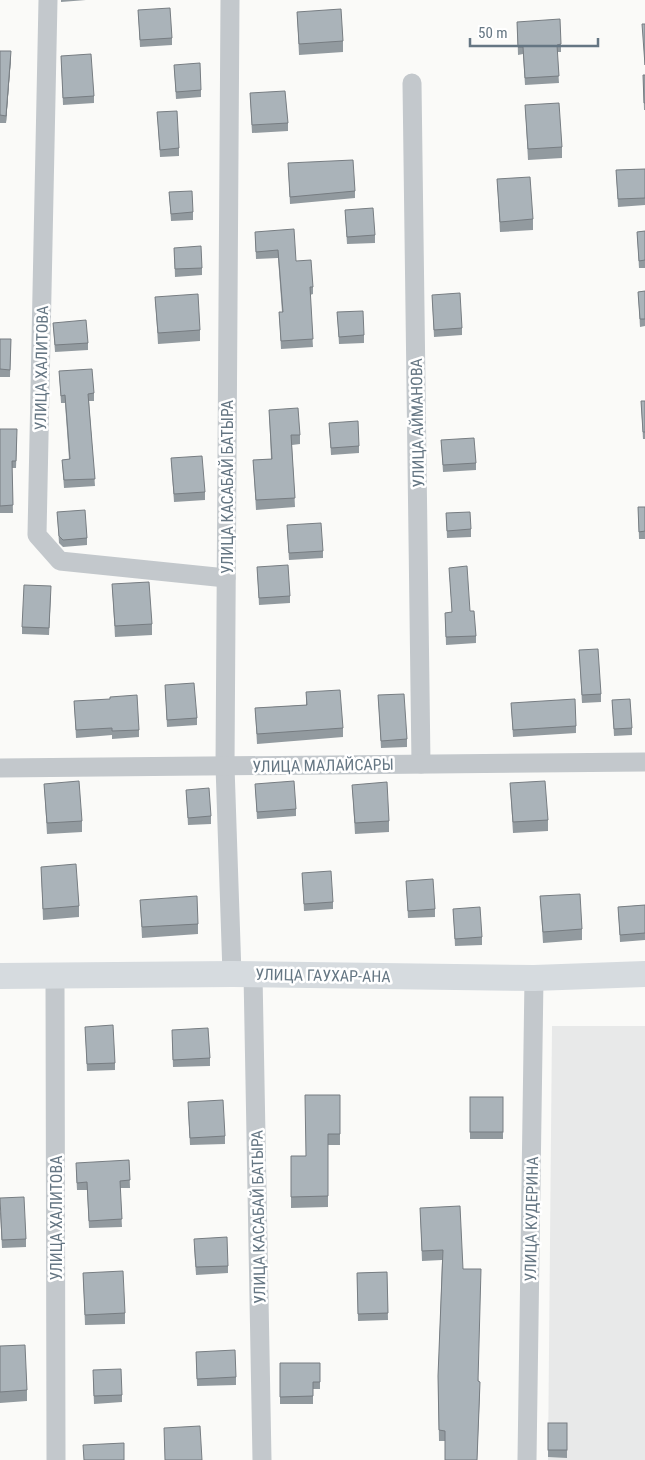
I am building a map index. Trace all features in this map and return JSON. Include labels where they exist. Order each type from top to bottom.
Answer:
[{"type":"street","name":"УЛИЦА ХАЛИТОВА","points":[[48,0],[37,536],[60,561],[226,578]]},
{"type":"street","name":"УЛИЦА КАСАБАЙ БАТЫРА","points":[[230,0],[225,766],[242,974],[262,1460]]},
{"type":"street","name":"УЛИЦА АЙМАНОВА","points":[[412,83],[421,764]]},
{"type":"street","name":"УЛИЦА МАЛАЙСАРЫ","points":[[0,768],[645,762]]},
{"type":"street","name":"УЛИЦА ГАУХАР-АНА","points":[[0,976],[242,974],[534,978],[645,974]]},
{"type":"street","name":"УЛИЦА ХАЛИТОВА","points":[[55,976],[56,1460]]},
{"type":"street","name":"УЛИЦА КУДЕРИНА","points":[[527,1460],[534,978]]},
{"type":"shaded area","points":[[552,1026],[645,1026],[645,1460],[548,1460]]},
{"type":"building","points":[[170,8],[172,38],[140,40],[138,10]]},
{"type":"building","points":[[341,9],[343,41],[299,44],[297,12]]},
{"type":"building","points":[[560,19],[561,44],[557,45],[559,76],[525,78],[523,47],[518,47],[517,22]]},
{"type":"building","points":[[642,24],[645,24],[645,65]]},
{"type":"building","points":[[0,51],[11,51],[6,116],[0,115]]},
{"type":"building","points":[[91,54],[94,96],[63,98],[61,56]]},
{"type":"building","points":[[200,63],[201,90],[176,92],[174,65]]},
{"type":"building","points":[[643,75],[645,75],[645,103],[644,103]]},
{"type":"building","points":[[285,91],[288,123],[252,125],[250,93]]},
{"type":"building","points":[[559,103],[562,147],[528,149],[525,105]]},
{"type":"building","points":[[177,111],[179,148],[160,150],[157,112]]},
{"type":"building","points":[[353,160],[355,191],[290,197],[288,163]]},
{"type":"building","points":[[645,169],[645,198],[618,199],[616,170]]},
{"type":"building","points":[[530,177],[533,219],[500,222],[497,179]]},
{"type":"building","points":[[192,191],[193,212],[171,214],[169,192]]},
{"type":"building","points":[[373,208],[375,235],[347,237],[345,210]]},
{"type":"building","points":[[294,229],[296,261],[311,260],[313,287],[310,287],[313,339],[281,341],[279,312],[283,312],[278,250],[256,252],[255,232]]},
{"type":"building","points":[[645,231],[645,260],[639,261],[637,232]]},
{"type":"building","points":[[201,246],[202,268],[175,269],[174,248]]},
{"type":"building","points":[[645,291],[645,319],[640,319],[638,292]]},
{"type":"building","points":[[460,293],[462,328],[434,330],[432,295]]},
{"type":"building","points":[[198,294],[200,330],[158,333],[155,297]]},
{"type":"building","points":[[363,311],[364,335],[339,337],[337,312]]},
{"type":"building","points":[[86,320],[88,343],[55,345],[53,323]]},
{"type":"building","points":[[0,339],[11,339],[10,370],[0,369]]},
{"type":"building","points":[[92,369],[94,393],[88,394],[95,479],[64,480],[62,460],[70,459],[65,395],[61,396],[59,371]]},
{"type":"building","points":[[641,401],[645,401],[645,432],[643,432]]},
{"type":"building","points":[[298,408],[300,435],[291,435],[295,498],[256,500],[253,460],[272,459],[269,410]]},
{"type":"building","points":[[358,421],[359,446],[331,448],[329,423]]},
{"type":"building","points":[[0,429],[17,429],[16,461],[12,461],[13,505],[0,506]]},
{"type":"building","points":[[474,438],[476,463],[443,465],[441,440]]},
{"type":"building","points":[[202,456],[205,492],[174,494],[171,458]]},
{"type":"building","points":[[638,507],[645,507],[645,531],[639,532]]},
{"type":"building","points":[[85,510],[87,538],[63,540],[59,536],[57,512]]},
{"type":"building","points":[[470,512],[471,529],[447,531],[446,513]]},
{"type":"building","points":[[321,523],[323,551],[289,553],[287,525]]},
{"type":"building","points":[[288,565],[290,596],[259,598],[257,567]]},
{"type":"building","points":[[467,566],[470,611],[474,611],[476,636],[446,637],[445,613],[452,612],[449,568]]},
{"type":"building","points":[[149,582],[152,624],[115,626],[112,584]]},
{"type":"building","points":[[24,585],[51,586],[49,628],[22,627]]},
{"type":"building","points":[[598,649],[601,694],[582,695],[579,650]]},
{"type":"building","points":[[194,683],[197,718],[167,720],[165,685]]},
{"type":"building","points":[[340,690],[343,728],[257,734],[255,708],[307,705],[306,692]]},
{"type":"building","points":[[404,694],[407,739],[381,741],[378,695]]},
{"type":"building","points":[[137,695],[139,730],[112,731],[112,728],[76,730],[74,701]]},
{"type":"building","points":[[575,699],[576,726],[513,730],[511,703]]},
{"type":"building","points":[[630,699],[632,728],[614,729],[612,700]]},
{"type":"building","points":[[79,781],[82,821],[47,823],[44,784]]},
{"type":"building","points":[[294,781],[296,809],[257,812],[255,784]]},
{"type":"building","points":[[545,781],[548,820],[513,822],[510,783]]},
{"type":"building","points":[[387,782],[389,821],[355,823],[352,785]]},
{"type":"building","points":[[209,788],[211,816],[188,818],[186,790]]},
{"type":"building","points":[[76,864],[79,906],[43,909],[41,867]]},
{"type":"building","points":[[331,871],[333,902],[304,904],[302,873]]},
{"type":"building","points":[[433,879],[435,909],[408,911],[406,881]]},
{"type":"building","points":[[580,894],[582,929],[543,932],[540,896]]},
{"type":"building","points":[[197,896],[198,924],[142,927],[140,900]]},
{"type":"building","points":[[645,905],[645,933],[620,935],[618,907]]},
{"type":"building","points":[[480,907],[482,937],[455,939],[453,909]]},
{"type":"building","points":[[113,1025],[115,1063],[87,1064],[85,1027]]},
{"type":"building","points":[[208,1028],[210,1058],[173,1060],[172,1030]]},
{"type":"building","points":[[305,1095],[340,1095],[340,1134],[328,1134],[328,1196],[291,1197],[291,1156],[306,1156]]},
{"type":"building","points":[[470,1097],[503,1097],[503,1132],[470,1132]]},
{"type":"building","points":[[223,1100],[225,1136],[190,1138],[188,1102]]},
{"type":"building","points":[[129,1160],[130,1180],[120,1181],[122,1219],[89,1221],[87,1182],[77,1183],[76,1163]]},
{"type":"building","points":[[24,1197],[26,1239],[2,1240],[0,1198]]},
{"type":"building","points":[[460,1206],[463,1269],[481,1269],[477,1460],[445,1460],[445,1431],[439,1430],[438,1376],[443,1250],[422,1251],[420,1208]]},
{"type":"building","points":[[227,1237],[228,1266],[196,1267],[194,1239]]},
{"type":"building","points":[[123,1271],[125,1313],[85,1315],[83,1273]]},
{"type":"building","points":[[387,1272],[388,1313],[358,1314],[357,1273]]},
{"type":"building","points":[[25,1345],[27,1390],[0,1392],[0,1346]]},
{"type":"building","points":[[235,1350],[236,1377],[197,1379],[196,1352]]},
{"type":"building","points":[[280,1363],[320,1363],[320,1382],[313,1382],[313,1396],[280,1397]]},
{"type":"building","points":[[121,1369],[122,1395],[94,1396],[93,1370]]},
{"type":"building","points":[[548,1423],[567,1423],[567,1450],[548,1450]]},
{"type":"building","points":[[200,1426],[202,1460],[165,1460],[164,1428]]},
{"type":"building","points":[[124,1443],[124,1460],[84,1460],[83,1445]]}]
